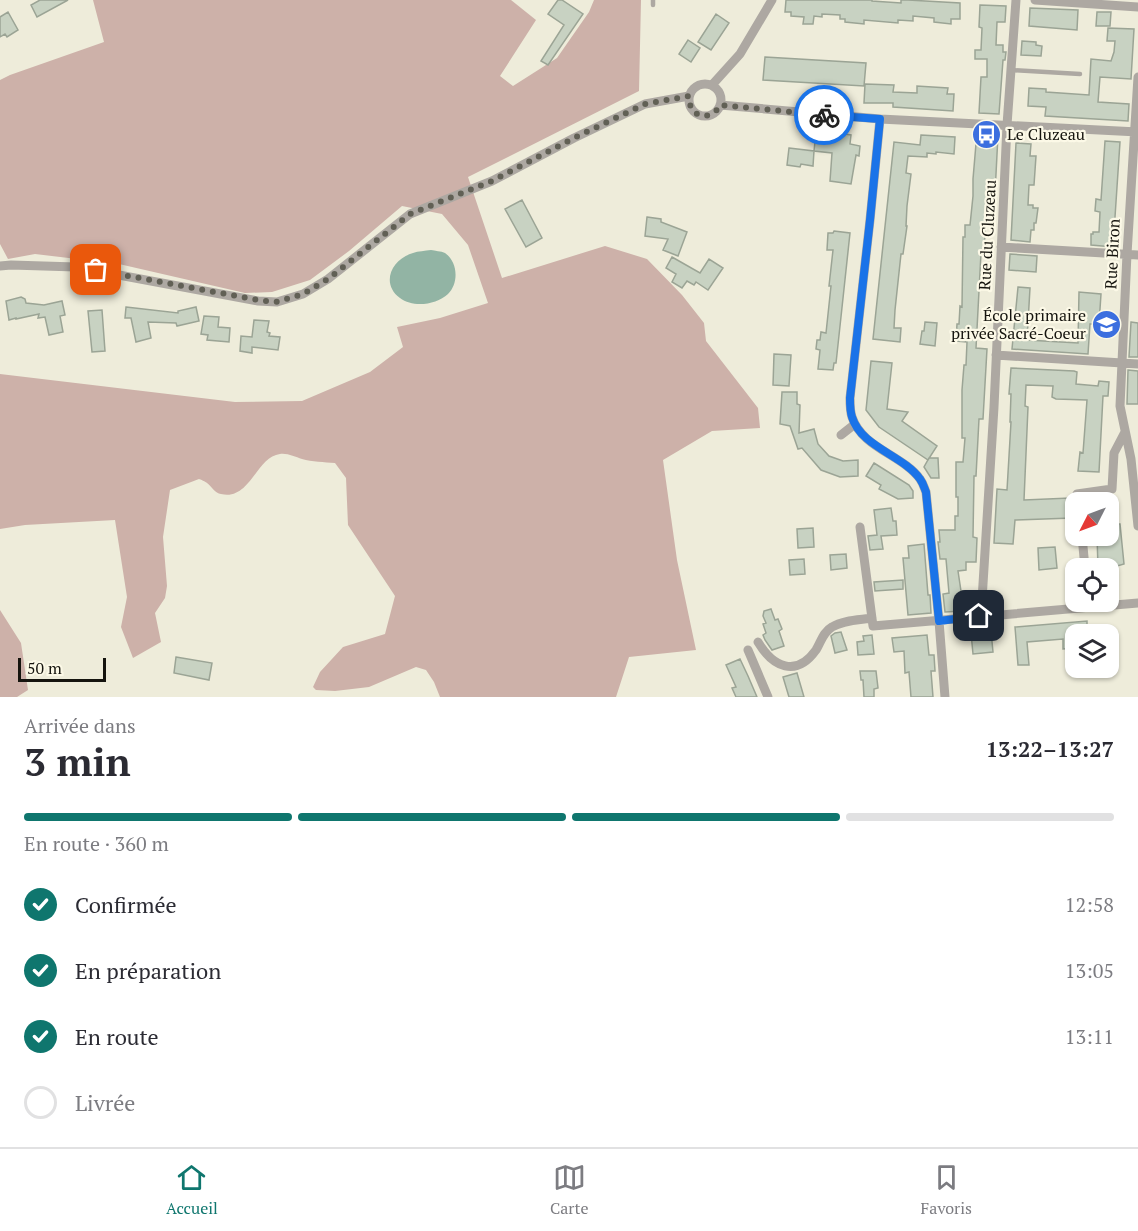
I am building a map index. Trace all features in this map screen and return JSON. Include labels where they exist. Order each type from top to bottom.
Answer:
[{"type":"street","points":[[712,85],[740,54],[772,0]]},
{"type":"street","name":"Rue du Cluzeau","points":[[981,616],[1007,125],[1016,0]]},
{"type":"street","points":[[1035,0],[1138,7]]},
{"type":"street","name":"Rue Biron","points":[[1138,77],[1126,254],[1120,406],[1131,459],[1138,526]]},
{"type":"street","points":[[700,84],[712,85],[720,93],[720,105],[712,114],[701,116],[689,104],[689,96],[691,91],[700,84]]},
{"type":"street","points":[[0,266],[76,267],[276,302],[303,294],[328,279],[410,214],[492,181],[645,104],[689,96]]},
{"type":"street","points":[[720,105],[880,119],[1136,132]]},
{"type":"street","points":[[880,119],[850,398],[851,415],[867,439],[914,472],[921,480],[926,492],[945,697]]},
{"type":"street","points":[[1001,247],[1138,255]]},
{"type":"street","points":[[996,355],[1138,364]]},
{"type":"street","points":[[841,435],[855,424]]},
{"type":"street","points":[[1091,492],[1112,489],[1114,453],[1125,432]]},
{"type":"street","points":[[860,527],[873,622]]},
{"type":"street","points":[[1119,603],[1138,603]]},
{"type":"street","points":[[758,642],[776,663],[795,666],[805,661],[816,650],[825,633],[832,626],[849,621],[939,621],[1065,607]]},
{"type":"street","points":[[748,650],[768,697]]},
{"type":"lane","points":[[1011,70],[1080,74]]},
{"type":"shaded area","points":[[93,0],[511,0],[536,20],[500,76],[513,86],[557,58],[589,12],[594,0],[641,0],[639,91],[468,177],[502,278],[605,246],[647,259],[682,295],[704,323],[706,341],[758,408],[760,428],[712,431],[663,460],[677,560],[696,650],[629,657],[616,697],[440,697],[426,670],[416,667],[369,687],[335,691],[316,690],[313,687],[320,672],[343,647],[385,634],[395,596],[348,525],[346,478],[335,463],[310,461],[286,454],[272,457],[265,462],[246,485],[231,494],[219,493],[199,479],[170,490],[163,537],[167,586],[165,598],[155,613],[161,642],[133,658],[121,627],[127,597],[115,520],[25,525],[0,529],[0,374],[235,402],[302,401],[370,372],[403,347],[397,327],[440,318],[488,303],[468,245],[442,214],[402,206],[349,251],[310,280],[272,292],[245,293],[119,264],[35,254],[8,259],[0,244],[0,80],[104,42]]},
{"type":"shaded area","points":[[431,250],[445,253],[455,267],[456,273],[452,289],[443,298],[431,303],[418,304],[405,301],[394,292],[391,285],[391,272],[394,266],[406,256]]},
{"type":"shaded area","points":[[0,610],[21,643],[28,690],[17,697],[0,697]]},
{"type":"building","points":[[40,0],[68,0],[37,17],[31,5]]},
{"type":"building","points":[[558,0],[562,0],[583,14],[548,65],[541,61],[564,25],[548,14]]},
{"type":"building","points":[[786,0],[872,0],[901,3],[901,0],[908,0],[960,3],[960,19],[951,19],[951,24],[934,22],[934,18],[913,16],[913,21],[898,20],[898,23],[864,20],[864,24],[845,22],[845,19],[840,19],[840,15],[822,14],[822,17],[814,16],[813,24],[803,24],[804,17],[791,16],[791,12],[785,12]]},
{"type":"building","points":[[980,5],[1006,6],[1005,22],[997,22],[996,45],[1003,45],[1003,52],[1006,52],[1005,60],[1003,60],[999,114],[979,113],[981,77],[987,77],[987,59],[975,59],[975,50],[981,50]]},
{"type":"building","points":[[1030,8],[1078,10],[1077,30],[1029,26]]},
{"type":"building","points":[[8,12],[18,30],[7,37],[5,34],[0,37],[0,17]]},
{"type":"building","points":[[1097,12],[1111,12],[1110,26],[1096,26]]},
{"type":"building","points":[[716,14],[729,23],[711,50],[698,42]]},
{"type":"building","points":[[1108,28],[1134,29],[1131,79],[1100,77],[1098,102],[1129,104],[1128,121],[1045,116],[1046,107],[1028,106],[1029,88],[1046,89],[1046,92],[1089,95],[1091,59],[1111,61],[1114,52],[1115,41],[1107,41]]},
{"type":"building","points":[[688,40],[700,48],[691,62],[679,54]]},
{"type":"building","points":[[1022,41],[1036,42],[1036,45],[1042,46],[1041,56],[1021,55]]},
{"type":"building","points":[[765,57],[866,63],[864,86],[763,80]]},
{"type":"building","points":[[865,84],[894,85],[893,92],[917,93],[917,86],[948,88],[947,94],[954,94],[953,111],[893,107],[893,103],[864,103]]},
{"type":"building","points":[[816,132],[851,135],[850,144],[860,146],[859,156],[856,155],[851,184],[830,181],[832,153],[814,151]]},
{"type":"building","points":[[977,132],[998,135],[994,213],[986,213],[984,253],[981,253],[976,348],[987,349],[983,419],[979,419],[976,476],[974,476],[973,537],[977,538],[976,562],[966,562],[966,570],[958,571],[961,591],[976,591],[975,599],[962,600],[963,611],[945,612],[943,594],[949,593],[946,559],[940,559],[938,542],[940,542],[939,530],[955,530],[955,516],[958,516],[956,462],[963,462],[965,438],[962,438],[962,390],[967,342],[956,341],[960,306],[962,307],[963,237],[965,237],[965,225],[970,225]]},
{"type":"building","points":[[921,135],[955,137],[954,154],[936,152],[936,154],[927,153],[927,157],[908,156],[906,173],[911,174],[907,226],[903,254],[901,254],[894,328],[901,328],[900,342],[873,339],[894,142],[920,145]]},
{"type":"building","points":[[1105,141],[1120,142],[1113,247],[1091,245],[1091,234],[1099,232],[1100,212],[1095,211],[1096,199],[1101,200]]},
{"type":"building","points":[[1016,143],[1031,144],[1030,156],[1036,156],[1034,185],[1029,185],[1028,205],[1038,208],[1030,242],[1011,240]]},
{"type":"building","points":[[789,148],[814,151],[813,166],[787,165]]},
{"type":"building","points":[[522,200],[542,238],[526,247],[505,209]]},
{"type":"building","points":[[647,217],[661,219],[661,222],[687,232],[678,256],[663,250],[668,239],[645,236]]},
{"type":"building","points":[[834,231],[850,233],[836,363],[834,363],[833,370],[818,369],[820,350],[816,349],[821,332],[826,333],[833,250],[827,250],[828,233]]},
{"type":"building","points":[[1010,254],[1037,256],[1036,272],[1009,270]]},
{"type":"building","points":[[672,257],[700,273],[709,259],[723,268],[708,290],[696,282],[694,285],[687,281],[682,288],[672,282],[676,274],[666,268]]},
{"type":"building","points":[[1018,287],[1030,288],[1027,340],[1078,343],[1079,292],[1101,294],[1099,324],[1090,324],[1088,354],[1012,349]]},
{"type":"building","points":[[21,297],[26,303],[44,305],[62,301],[65,315],[60,316],[63,332],[49,335],[45,317],[38,318],[39,314],[9,320],[6,301]]},
{"type":"building","points":[[126,307],[178,313],[178,311],[196,307],[199,321],[177,326],[176,323],[148,322],[151,338],[136,342],[131,318],[125,318]]},
{"type":"building","points":[[102,310],[105,351],[92,352],[88,311]]},
{"type":"building","points":[[204,316],[219,317],[218,327],[230,328],[229,342],[207,340],[208,335],[201,334]]},
{"type":"building","points":[[254,320],[269,321],[267,332],[270,333],[269,336],[280,337],[278,350],[252,347],[252,353],[240,351],[241,336],[252,337]]},
{"type":"building","points":[[925,322],[937,323],[935,346],[920,344]]},
{"type":"building","points":[[1131,322],[1138,323],[1138,357],[1129,357]]},
{"type":"building","points":[[774,354],[791,355],[789,386],[773,385]]},
{"type":"building","points":[[871,361],[892,363],[887,409],[908,412],[902,421],[937,446],[928,460],[879,427],[866,410]]},
{"type":"building","points":[[1011,368],[1074,371],[1077,372],[1076,384],[1098,386],[1099,381],[1109,382],[1108,396],[1103,396],[1099,472],[1078,471],[1080,452],[1083,453],[1087,400],[1056,399],[1052,397],[1053,386],[1026,385],[1025,406],[1028,407],[1024,500],[1065,498],[1065,518],[1015,520],[1013,544],[994,543],[997,489],[1007,490],[1011,422],[1011,394],[1009,394]]},
{"type":"building","points":[[1128,370],[1138,371],[1138,404],[1127,404]]},
{"type":"building","points":[[782,392],[797,392],[797,404],[800,405],[799,433],[814,429],[818,444],[829,456],[843,461],[858,460],[858,476],[840,477],[821,470],[802,448],[798,449],[790,426],[780,424]]},
{"type":"building","points":[[929,458],[938,458],[939,478],[931,478],[924,467]]},
{"type":"building","points":[[874,463],[909,485],[913,491],[913,498],[898,499],[879,489],[881,485],[866,476]]},
{"type":"building","points":[[891,508],[893,521],[896,521],[897,535],[881,536],[883,549],[870,550],[868,536],[877,535],[874,510]]},
{"type":"building","points":[[1120,524],[1124,564],[1119,565],[1119,558],[1098,558],[1097,546],[1119,546]]},
{"type":"building","points":[[813,528],[814,547],[798,548],[797,529]]},
{"type":"building","points":[[924,544],[931,613],[908,615],[903,558],[909,558],[908,546]]},
{"type":"building","points":[[1055,547],[1057,568],[1039,570],[1038,548]]},
{"type":"building","points":[[846,554],[847,568],[831,570],[830,555]]},
{"type":"building","points":[[804,559],[805,574],[790,575],[789,560]]},
{"type":"building","points":[[903,580],[903,589],[875,591],[874,582]]},
{"type":"building","points":[[771,609],[782,629],[779,631],[784,646],[772,650],[763,635],[766,633],[763,624],[766,623],[763,616],[764,611]]},
{"type":"building","points":[[1087,621],[1087,624],[1065,624],[1065,649],[1063,649],[1063,639],[1027,642],[1029,665],[1018,665],[1015,627]]},
{"type":"building","points":[[991,631],[993,652],[973,654],[971,633]]},
{"type":"building","points":[[841,632],[847,650],[835,653],[831,636]]},
{"type":"building","points":[[872,635],[874,654],[858,655],[857,642],[864,641],[863,636]]},
{"type":"building","points":[[927,635],[929,655],[934,655],[935,671],[931,671],[933,697],[911,697],[909,672],[905,673],[904,651],[894,652],[892,638]]},
{"type":"building","points":[[176,657],[212,663],[209,680],[174,673]]},
{"type":"building","points":[[740,659],[757,697],[736,697],[732,688],[736,687],[726,665]]},
{"type":"building","points":[[860,671],[876,671],[878,688],[874,689],[874,697],[864,697]]},
{"type":"building","points":[[797,673],[804,697],[789,697],[783,677]]},
{"type":"way so far","points":[[96,270],[276,302],[303,294],[328,279],[410,214],[492,181],[645,104],[689,96],[689,104],[696,114],[701,116],[712,114],[720,105],[824,115]]},
{"type":"place","name":"Le Cluzeau","points":[[986,134]]},
{"type":"place","name":"École primaire privée Sacré-Coeur","points":[[1107,324]]},
{"type":"route","points":[[824,115],[880,119],[850,398],[851,415],[867,439],[914,472],[921,480],[926,492],[939,621],[979,616]]}]
